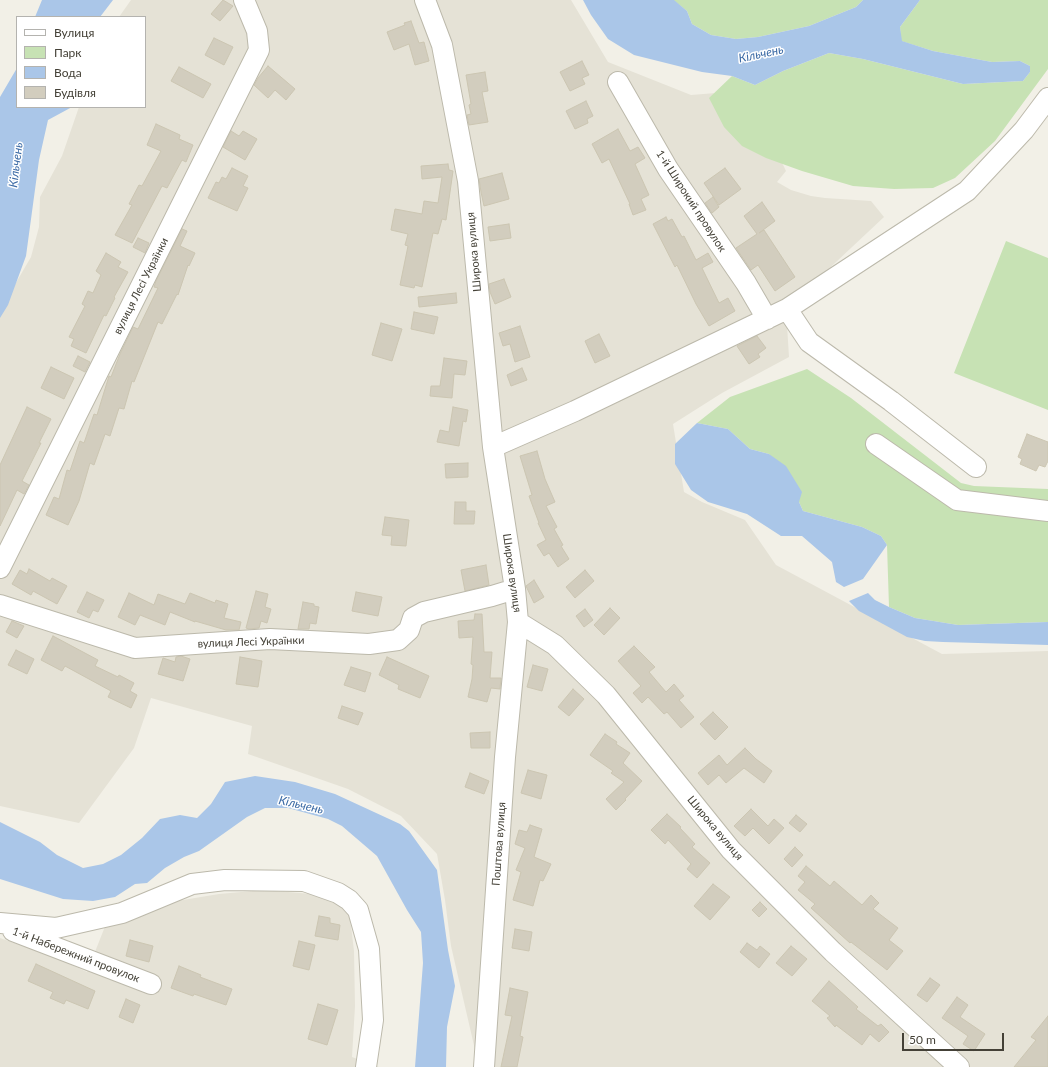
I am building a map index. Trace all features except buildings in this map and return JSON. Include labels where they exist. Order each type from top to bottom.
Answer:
[{"type":"street","name":"вулиця Лесі Українки","points":[[0,568],[259,50],[257,31],[244,0]]},
{"type":"street","name":"Широка вулиця","points":[[425,0],[442,46],[468,181],[493,447],[515,589],[518,622],[555,645],[606,695],[732,850],[833,952],[959,1067]]},
{"type":"street","name":"1-й Широкий провулок","points":[[618,82],[668,169],[746,283],[767,318]]},
{"type":"street","points":[[493,447],[575,411],[787,309],[967,191],[1024,130],[1048,98]]},
{"type":"street","points":[[787,309],[809,342],[891,401],[976,466]]},
{"type":"street","points":[[876,444],[957,500],[1048,511]]},
{"type":"street","name":"вулиця Лесі Українки","points":[[0,605],[135,648],[270,639],[369,644],[398,640],[409,630],[413,618],[424,612],[515,589]]},
{"type":"street","name":"Поштова вулиця","points":[[484,1067],[505,757],[518,622]]},
{"type":"street","points":[[0,924],[56,928],[122,913],[192,884],[225,880],[304,881],[338,893],[349,900],[358,910],[369,949],[373,1020],[366,1067]]},
{"type":"street","name":"1-й Набережний провулок","points":[[0,924],[151,984]]},
{"type":"shaded area","points":[[131,0],[571,0],[608,62],[691,95],[728,92],[757,110],[786,171],[777,182],[791,190],[811,196],[871,201],[884,217],[786,309],[789,357],[722,393],[673,424],[684,492],[702,502],[745,520],[776,565],[942,654],[1048,651],[1048,1067],[479,1067],[451,946],[437,854],[401,816],[348,789],[248,754],[252,726],[151,698],[134,748],[79,823],[0,806],[0,310],[31,257],[39,227],[40,197],[62,156],[79,108],[146,108],[146,16],[120,16]]},
{"type":"shaded area","points":[[264,890],[312,894],[349,909],[354,951],[355,1006],[352,1057],[379,1067],[0,1067],[0,938],[55,957],[87,972],[106,924],[159,904],[219,894]]},
{"type":"green space","points":[[673,0],[863,0],[856,7],[809,26],[758,37],[736,39],[711,35],[692,24],[687,11]]},
{"type":"green space","points":[[920,0],[1048,0],[1048,69],[995,141],[955,178],[933,188],[894,189],[853,186],[802,171],[766,158],[742,146],[724,127],[709,98],[732,76],[755,85],[783,71],[829,53],[863,59],[963,84],[1023,81],[1030,72],[1030,66],[1020,61],[992,62],[933,51],[901,41],[900,27]]},
{"type":"green space","points":[[1006,241],[1048,258],[1048,410],[954,373]]},
{"type":"green space","points":[[807,369],[851,398],[961,483],[974,486],[1048,489],[1048,622],[958,625],[915,618],[889,607],[887,545],[881,536],[862,527],[803,511],[769,454],[750,449],[728,429],[697,423],[730,397]]},
{"type":"water","points":[[42,0],[113,0],[101,16],[35,16]]},
{"type":"water","name":"Кільчень","points":[[583,0],[674,0],[687,11],[692,24],[711,35],[736,39],[758,37],[809,26],[856,7],[863,0],[920,0],[900,27],[902,41],[933,51],[992,62],[1020,61],[1030,66],[1030,72],[1023,81],[963,84],[863,59],[829,53],[783,71],[755,85],[732,76],[702,72],[634,55],[608,39],[591,15]]},
{"type":"water","name":"Кільчень","points":[[16,70],[16,108],[70,108],[48,120],[39,160],[26,256],[8,305],[0,318],[0,97]]},
{"type":"water","points":[[697,423],[728,429],[750,449],[769,454],[786,466],[802,492],[799,502],[803,511],[862,527],[881,536],[887,545],[863,579],[844,587],[836,582],[832,562],[802,536],[781,536],[747,514],[708,502],[691,490],[675,464],[675,444]]},
{"type":"water","points":[[868,593],[875,600],[915,618],[958,625],[1048,622],[1048,645],[925,641],[907,637],[859,611],[849,601]]},
{"type":"water","name":"Кільчень","points":[[255,776],[295,782],[335,794],[400,824],[409,831],[437,870],[448,950],[455,986],[447,1027],[446,1067],[415,1067],[423,963],[421,932],[377,856],[342,826],[328,819],[288,808],[265,808],[247,817],[199,851],[184,857],[165,868],[147,883],[135,884],[115,897],[93,901],[63,899],[0,879],[0,822],[40,842],[57,855],[83,868],[103,864],[121,855],[142,838],[160,819],[180,815],[197,818],[211,804],[225,782]]}]
